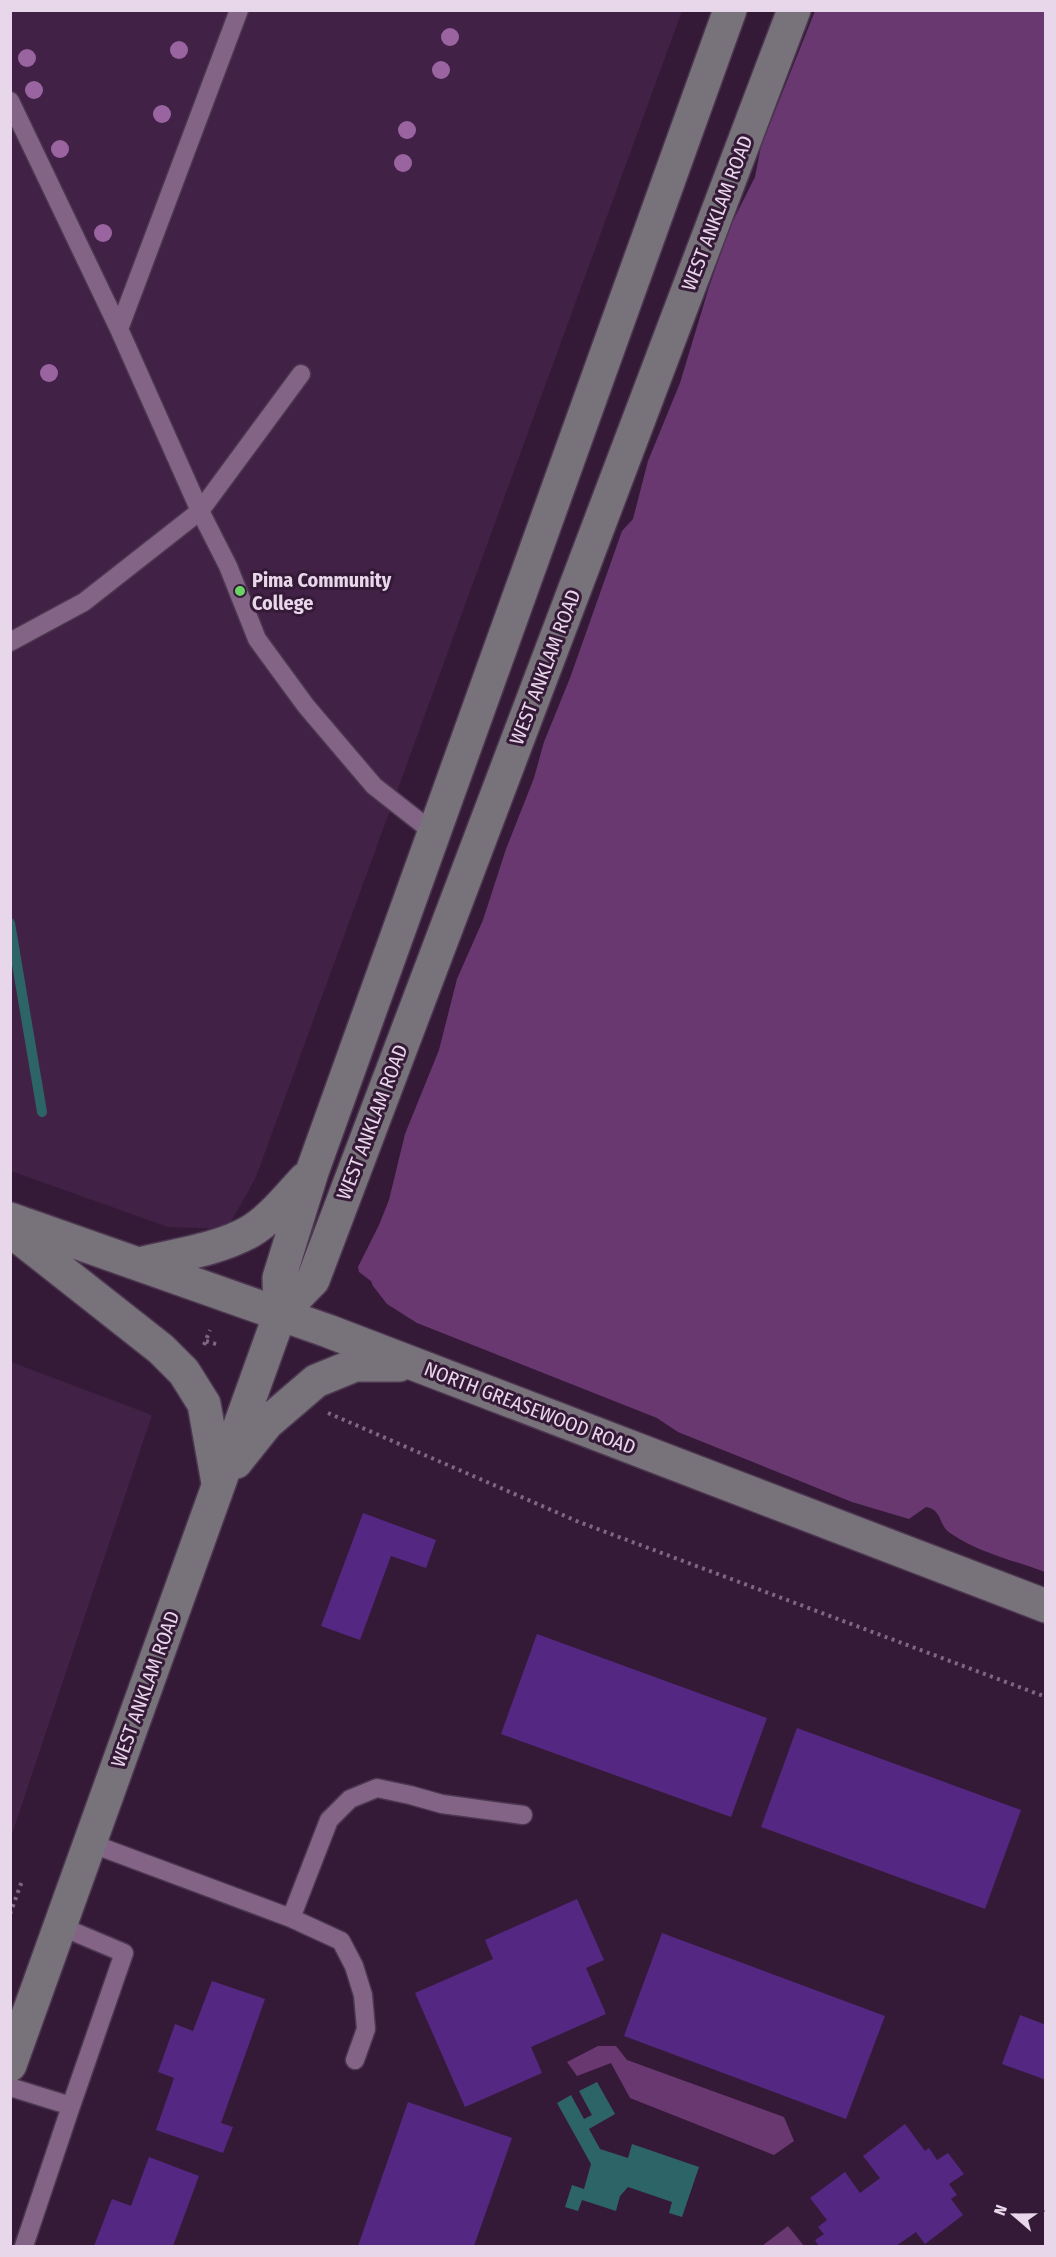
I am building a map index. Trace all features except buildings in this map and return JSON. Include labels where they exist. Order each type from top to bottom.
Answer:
[{"type":"main road","name":"WEST ANKLAM ROAD","points":[[10,2065],[280,1314],[279,1278],[312,1172],[730,10]]},
{"type":"main road","name":"WEST ANKLAM ROAD","points":[[280,1314],[313,1280],[794,10]]},
{"type":"main road","points":[[139,1264],[232,1240],[252,1230],[274,1213],[312,1172]]},
{"type":"main road","name":"NORTH GREASEWOOD ROAD","points":[[10,1219],[417,1365],[1046,1606]]},
{"type":"main road","points":[[10,1230],[161,1349],[184,1371],[204,1404],[219,1485]]},
{"type":"main road","points":[[219,1485],[267,1423],[316,1381],[355,1365],[417,1365]]},
{"type":"lane","points":[[120,329],[239,10]]},
{"type":"lane","points":[[10,101],[120,329],[200,511],[228,566],[257,639],[306,706],[374,786],[434,832]]},
{"type":"lane","points":[[10,642],[84,602],[200,511],[301,374]]},
{"type":"lane","points":[[291,1918],[329,1820],[350,1799],[377,1788],[442,1804],[523,1815]]},
{"type":"lane","points":[[90,1843],[291,1918],[341,1941],[354,1966],[363,1995],[366,2029],[355,2060]]},
{"type":"lane","points":[[24,2247],[124,1953],[60,1926]]},
{"type":"lane","points":[[10,2087],[71,2106]]},
{"type":"path","points":[[206,1341],[219,1345]]},
{"type":"path","points":[[322,1411],[579,1522],[962,1667],[1046,1696]]},
{"type":"path","points":[[10,1914],[22,1881]]},
{"type":"shaded area","name":"Pima Community College","points":[[11,11],[682,11],[256,1177],[227,1229],[168,1227],[11,1171]]},
{"type":"shaded area","points":[[815,11],[1045,11],[1045,1572],[984,1551],[961,1540],[946,1530],[935,1511],[926,1507],[909,1519],[852,1502],[678,1432],[657,1418],[417,1323],[387,1304],[371,1281],[359,1272],[358,1267],[389,1200],[405,1134],[439,1050],[457,979],[483,920],[506,849],[534,778],[544,742],[570,678],[622,531],[633,519],[648,461],[680,383],[730,227],[755,177],[761,146]]},
{"type":"shaded area","points":[[10,1362],[152,1415],[11,1837]]},
{"type":"shaded area","points":[[598,2046],[616,2046],[627,2060],[784,2117],[794,2141],[774,2155],[630,2098],[611,2063],[577,2076],[567,2062]]},
{"type":"shaded area","points":[[597,2082],[615,2114],[589,2129],[600,2149],[628,2158],[632,2144],[699,2167],[682,2217],[669,2213],[672,2202],[628,2187],[620,2196],[616,2211],[582,2200],[578,2211],[565,2207],[572,2185],[584,2189],[591,2164],[557,2103],[571,2095],[584,2119],[592,2115],[579,2091]]},
{"type":"shaded area","points":[[788,2226],[804,2246],[762,2246]]},
{"type":"waterway","points":[[10,923],[42,1112]]},
{"type":"place","name":"Pima Community College","points":[[240,591]]}]
